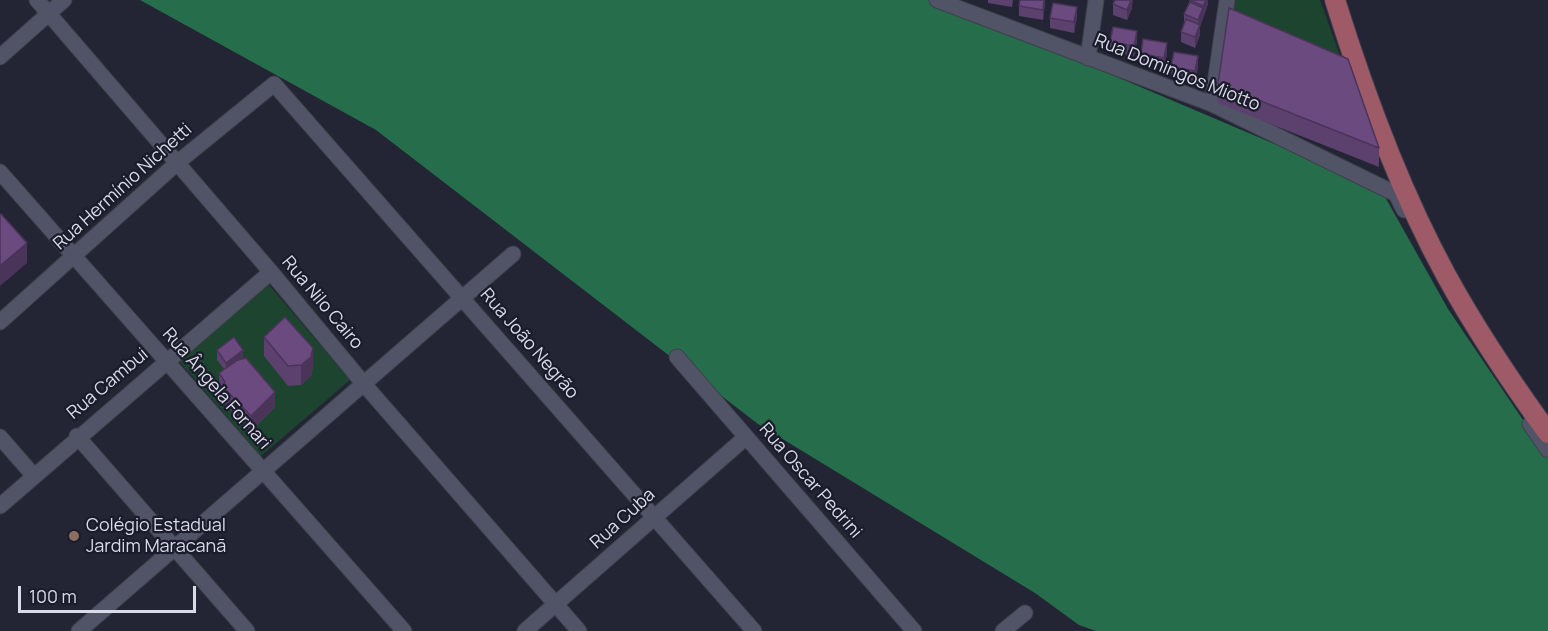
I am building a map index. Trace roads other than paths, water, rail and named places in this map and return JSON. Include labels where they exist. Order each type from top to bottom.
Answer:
[{"type":"main road","points":[[1322,0],[1396,194],[1505,373],[1548,433]]},
{"type":"main road","points":[[1335,0],[1380,133],[1445,275]]},
{"type":"main road","points":[[1345,0],[1390,128],[1454,268],[1512,362],[1548,410]]},
{"type":"street","name":"Rua Nilo Cairo","points":[[37,0],[271,272],[363,384],[579,631]]},
{"type":"street","points":[[0,57],[64,0]]},
{"type":"street","name":"Rua Domingos Miotto","points":[[937,0],[969,6],[1088,58],[1212,104],[1396,194]]},
{"type":"street","points":[[1088,58],[1096,0]]},
{"type":"street","points":[[1212,104],[1227,0]]},
{"type":"street","name":"Rua Hermínio Nichetti","points":[[0,322],[177,163],[274,84]]},
{"type":"street","name":"Rua João Negrão","points":[[274,84],[754,631]]},
{"type":"street","name":"Rua Ângela Fornari","points":[[0,172],[404,631]]},
{"type":"street","points":[[1396,194],[1437,278],[1548,450]]},
{"type":"street","points":[[88,628],[174,548],[513,255]]},
{"type":"street","name":"Rua Cambui","points":[[0,506],[77,436],[271,272]]},
{"type":"street","name":"Rua Oscar Pedrini","points":[[677,357],[914,631]]},
{"type":"street","points":[[77,436],[247,631]]},
{"type":"street","points":[[0,437],[34,476]]},
{"type":"street","name":"Rua Cuba","points":[[525,631],[746,437]]},
{"type":"street","points":[[1003,631],[1025,613]]},
{"type":"place","name":"Colégio Estadual Jardim Maracanã","points":[[74,536]]}]
